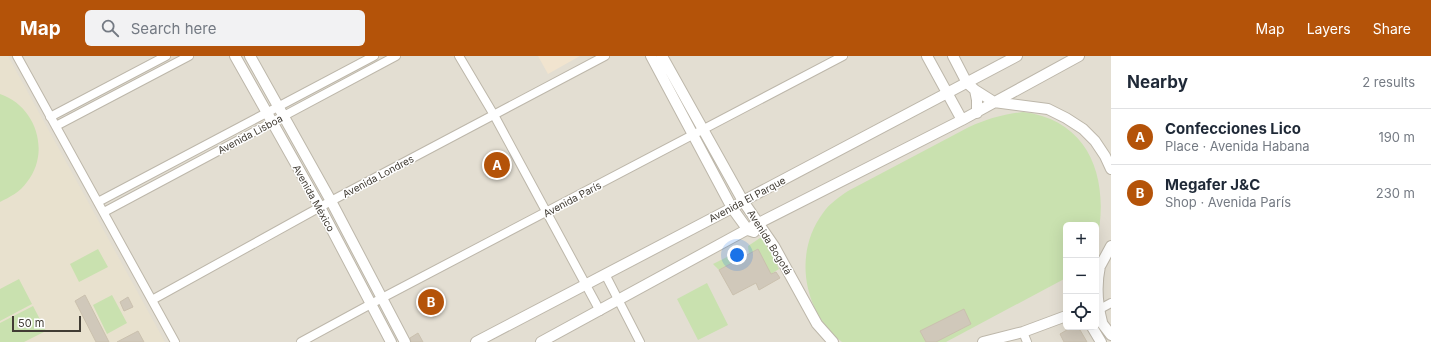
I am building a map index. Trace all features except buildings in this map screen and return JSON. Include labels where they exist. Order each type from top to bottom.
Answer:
[{"type":"street","points":[[17,56],[175,342]]},
{"type":"street","points":[[50,117],[166,56]]},
{"type":"street","points":[[56,126],[190,56]]},
{"type":"street","name":"Avenida México","points":[[235,56],[320,207],[391,342]]},
{"type":"street","name":"Avenida México","points":[[250,56],[277,107],[331,201],[405,342]]},
{"type":"street","name":"Avenida Lisboa","points":[[98,202],[374,56]]},
{"type":"street","name":"Avenida Lisboa","points":[[104,212],[396,56]]},
{"type":"street","points":[[459,56],[494,115],[600,311]]},
{"type":"street","name":"Avenida Londres","points":[[152,300],[331,201],[605,56]]},
{"type":"street","name":"Avenida Bogotá","points":[[651,56],[698,132],[788,269],[818,324],[833,342]]},
{"type":"street","name":"Avenida Bogotá","points":[[662,56],[731,205],[748,230]]},
{"type":"street","name":"Avenida París","points":[[301,342],[371,303],[843,56]]},
{"type":"street","points":[[927,56],[962,120]]},
{"type":"street","points":[[953,56],[971,86],[977,100],[976,113]]},
{"type":"street","name":"Avenida El Parque","points":[[476,342],[731,205],[743,201],[947,93],[971,86],[1017,56]]},
{"type":"street","points":[[541,342],[619,301],[759,223],[976,113],[1079,56]]},
{"type":"street","points":[[971,86],[994,102],[1048,109],[1066,118],[1083,129],[1095,141],[1111,168]]},
{"type":"street","points":[[1022,87],[1021,94],[1027,107]]},
{"type":"street","points":[[748,230],[768,237]]},
{"type":"street","points":[[1099,268],[1111,246]]},
{"type":"street","points":[[605,274],[640,342]]},
{"type":"street","points":[[1099,314],[1111,303]]},
{"type":"street","points":[[983,342],[1025,337],[1063,316]]},
{"type":"street","points":[[1099,317],[1111,336]]},
{"type":"street","points":[[1094,330],[1101,342]]},
{"type":"shaded area","points":[[0,56],[1111,56],[1111,342],[0,342]]},
{"type":"shaded area","points":[[0,56],[8,56],[165,342],[0,342]]},
{"type":"shaded area","points":[[538,56],[580,56],[548,74]]},
{"type":"green space","points":[[0,94],[12,100],[23,109],[31,119],[36,131],[38,157],[34,170],[24,186],[0,202]]},
{"type":"green space","points":[[1023,112],[1047,117],[1066,127],[1080,141],[1091,158],[1098,178],[1101,199],[1099,228],[1099,222],[1063,222],[1063,280],[946,342],[842,342],[818,315],[811,299],[807,281],[806,263],[808,246],[814,229],[825,210],[834,201],[848,191],[969,127],[1009,114]]},
{"type":"green space","points":[[763,236],[779,269],[771,274],[749,254],[748,246]]},
{"type":"green space","points":[[98,249],[108,267],[79,282],[70,264]]},
{"type":"green space","points":[[733,254],[732,263],[719,270],[713,264]]},
{"type":"green space","points":[[19,279],[32,304],[0,321],[0,289]]},
{"type":"green space","points":[[707,283],[728,325],[698,340],[677,299]]},
{"type":"green space","points":[[112,295],[127,323],[107,334],[93,305]]},
{"type":"green space","points":[[33,306],[46,331],[24,342],[0,342],[0,323]]},
{"type":"place","name":"Confecciones Lico","points":[[497,165]]},
{"type":"place","name":"Megafer J&C","points":[[431,302]]}]
